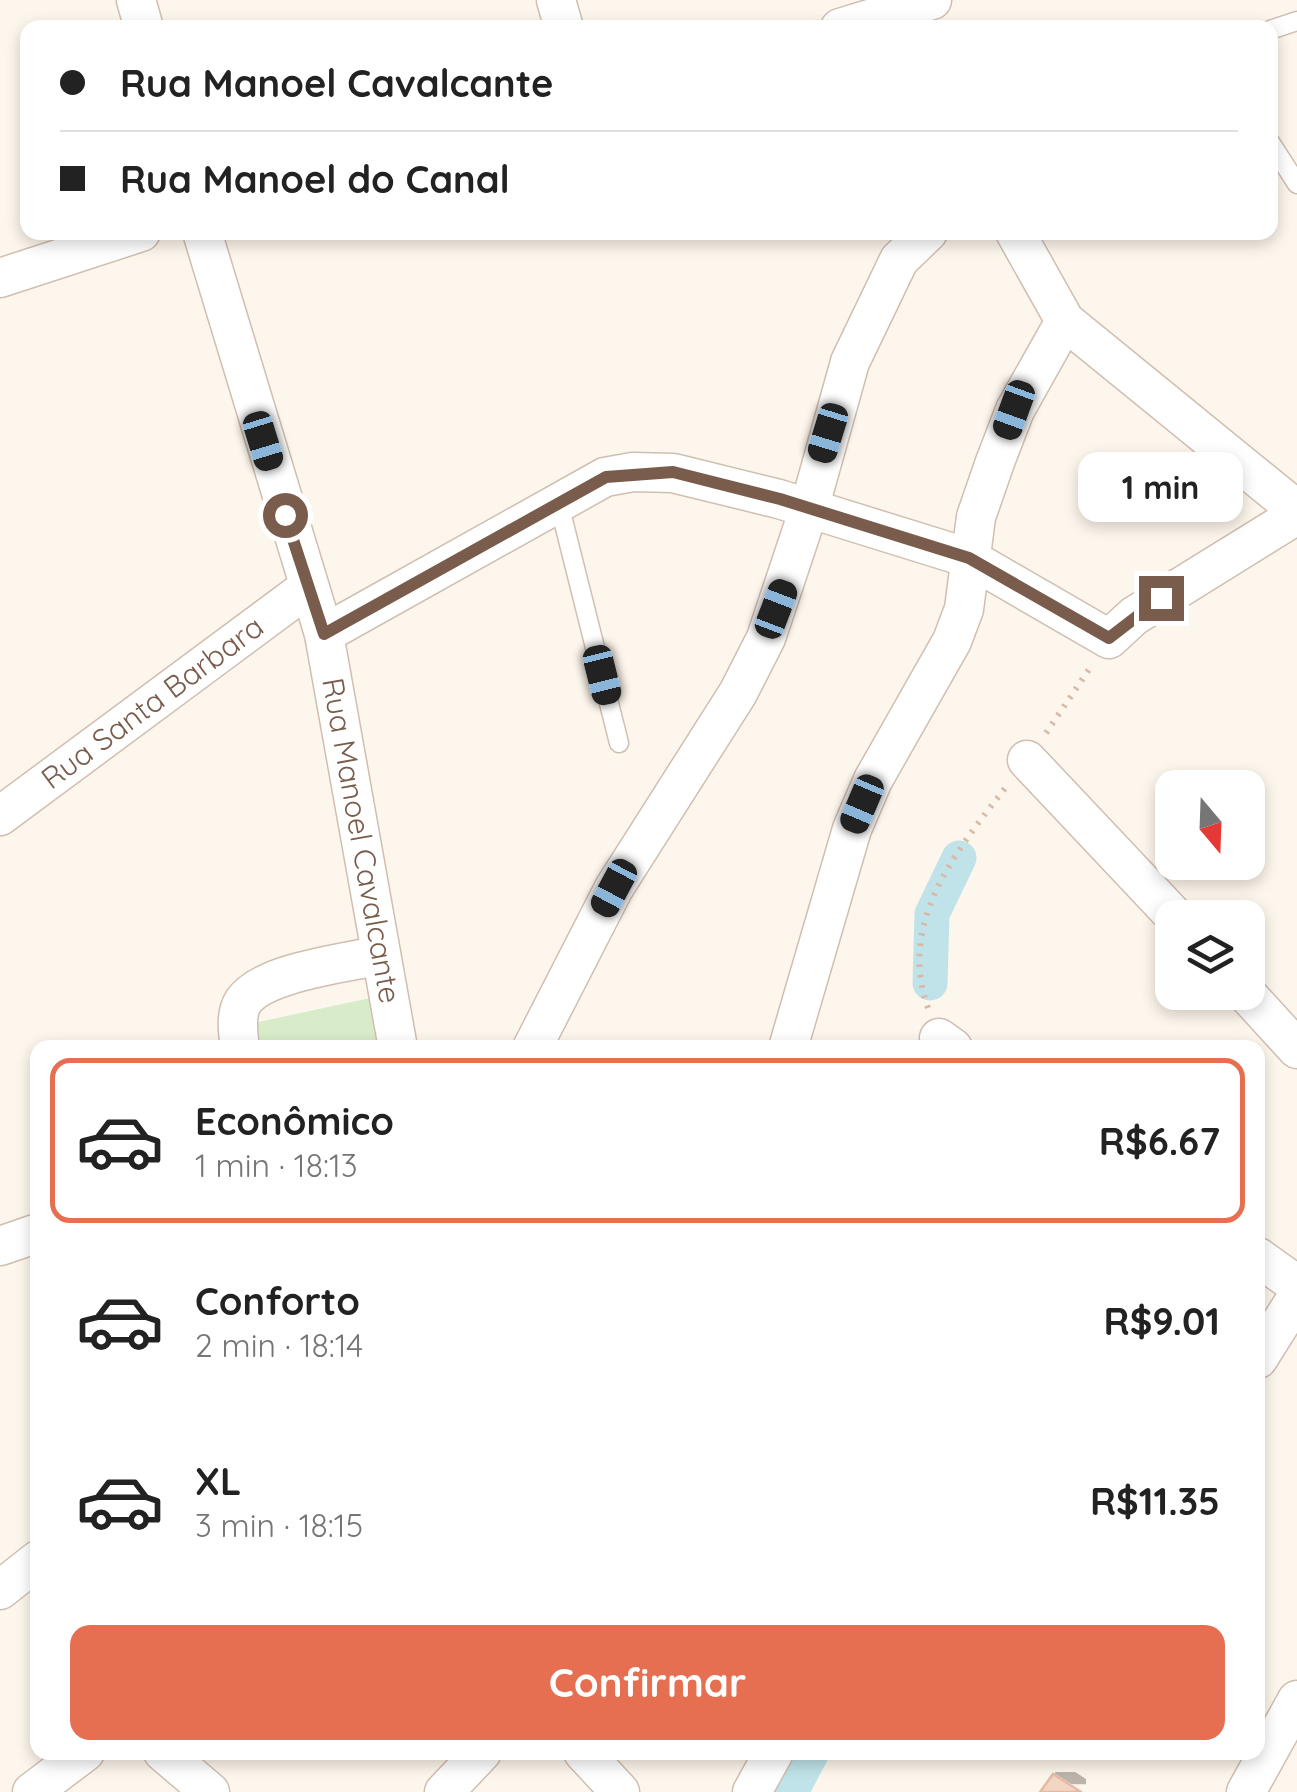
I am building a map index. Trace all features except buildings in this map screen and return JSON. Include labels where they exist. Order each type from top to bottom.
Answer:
[{"type":"street","points":[[867,20],[935,0]]},
{"type":"street","points":[[0,278],[116,240]]},
{"type":"street","name":"Rua Manoel Cavalcante","points":[[204,240],[306,589],[324,634],[397,1040]]},
{"type":"street","points":[[536,1040],[614,888],[738,693],[766,638],[863,330],[899,260],[920,240]]},
{"type":"street","points":[[324,634],[606,477],[673,472],[969,558],[1109,638],[1134,616],[1297,512],[1065,320],[1020,240]]},
{"type":"street","points":[[790,1040],[852,830],[873,780],[952,641],[964,609],[976,516],[1014,410],[1065,320]]},
{"type":"street","name":"Rua Santa Barbara","points":[[2,808],[306,589]]},
{"type":"street","points":[[1028,760],[1159,900]]},
{"type":"street","points":[[240,1040],[238,1016],[242,1002],[259,986],[382,955]]},
{"type":"street","points":[[1261,1010],[1297,1049]]},
{"type":"street","points":[[0,1246],[30,1236]]},
{"type":"street","points":[[1265,1263],[1297,1286]]},
{"type":"street","points":[[1265,1348],[1297,1297]]},
{"type":"street","points":[[0,1590],[30,1566]]},
{"type":"street","points":[[1265,1758],[1297,1700]]},
{"type":"street","points":[[32,1792],[74,1760]]},
{"type":"street","points":[[171,1760],[198,1788]]},
{"type":"street","points":[[444,1792],[474,1760]]},
{"type":"street","points":[[590,1760],[620,1792]]},
{"type":"street","points":[[752,1792],[770,1760]]},
{"type":"street","points":[[1246,1792],[1264,1760]]},
{"type":"lane","points":[[1278,154],[1297,184]]},
{"type":"lane","points":[[559,504],[619,743]]},
{"type":"path","points":[[945,1040],[919,982],[926,910],[953,856],[1028,760],[1109,638]]},
{"type":"green space","points":[[384,995],[391,1040],[243,1040],[240,1026]]},
{"type":"waterway","points":[[930,983],[932,914],[959,858]]},
{"type":"waterway","points":[[791,1792],[808,1760]]},
{"type":"route","points":[[285,515],[306,589],[324,634],[606,477],[633,472],[673,472],[780,499],[969,558],[1109,638],[1161,598]]}]
